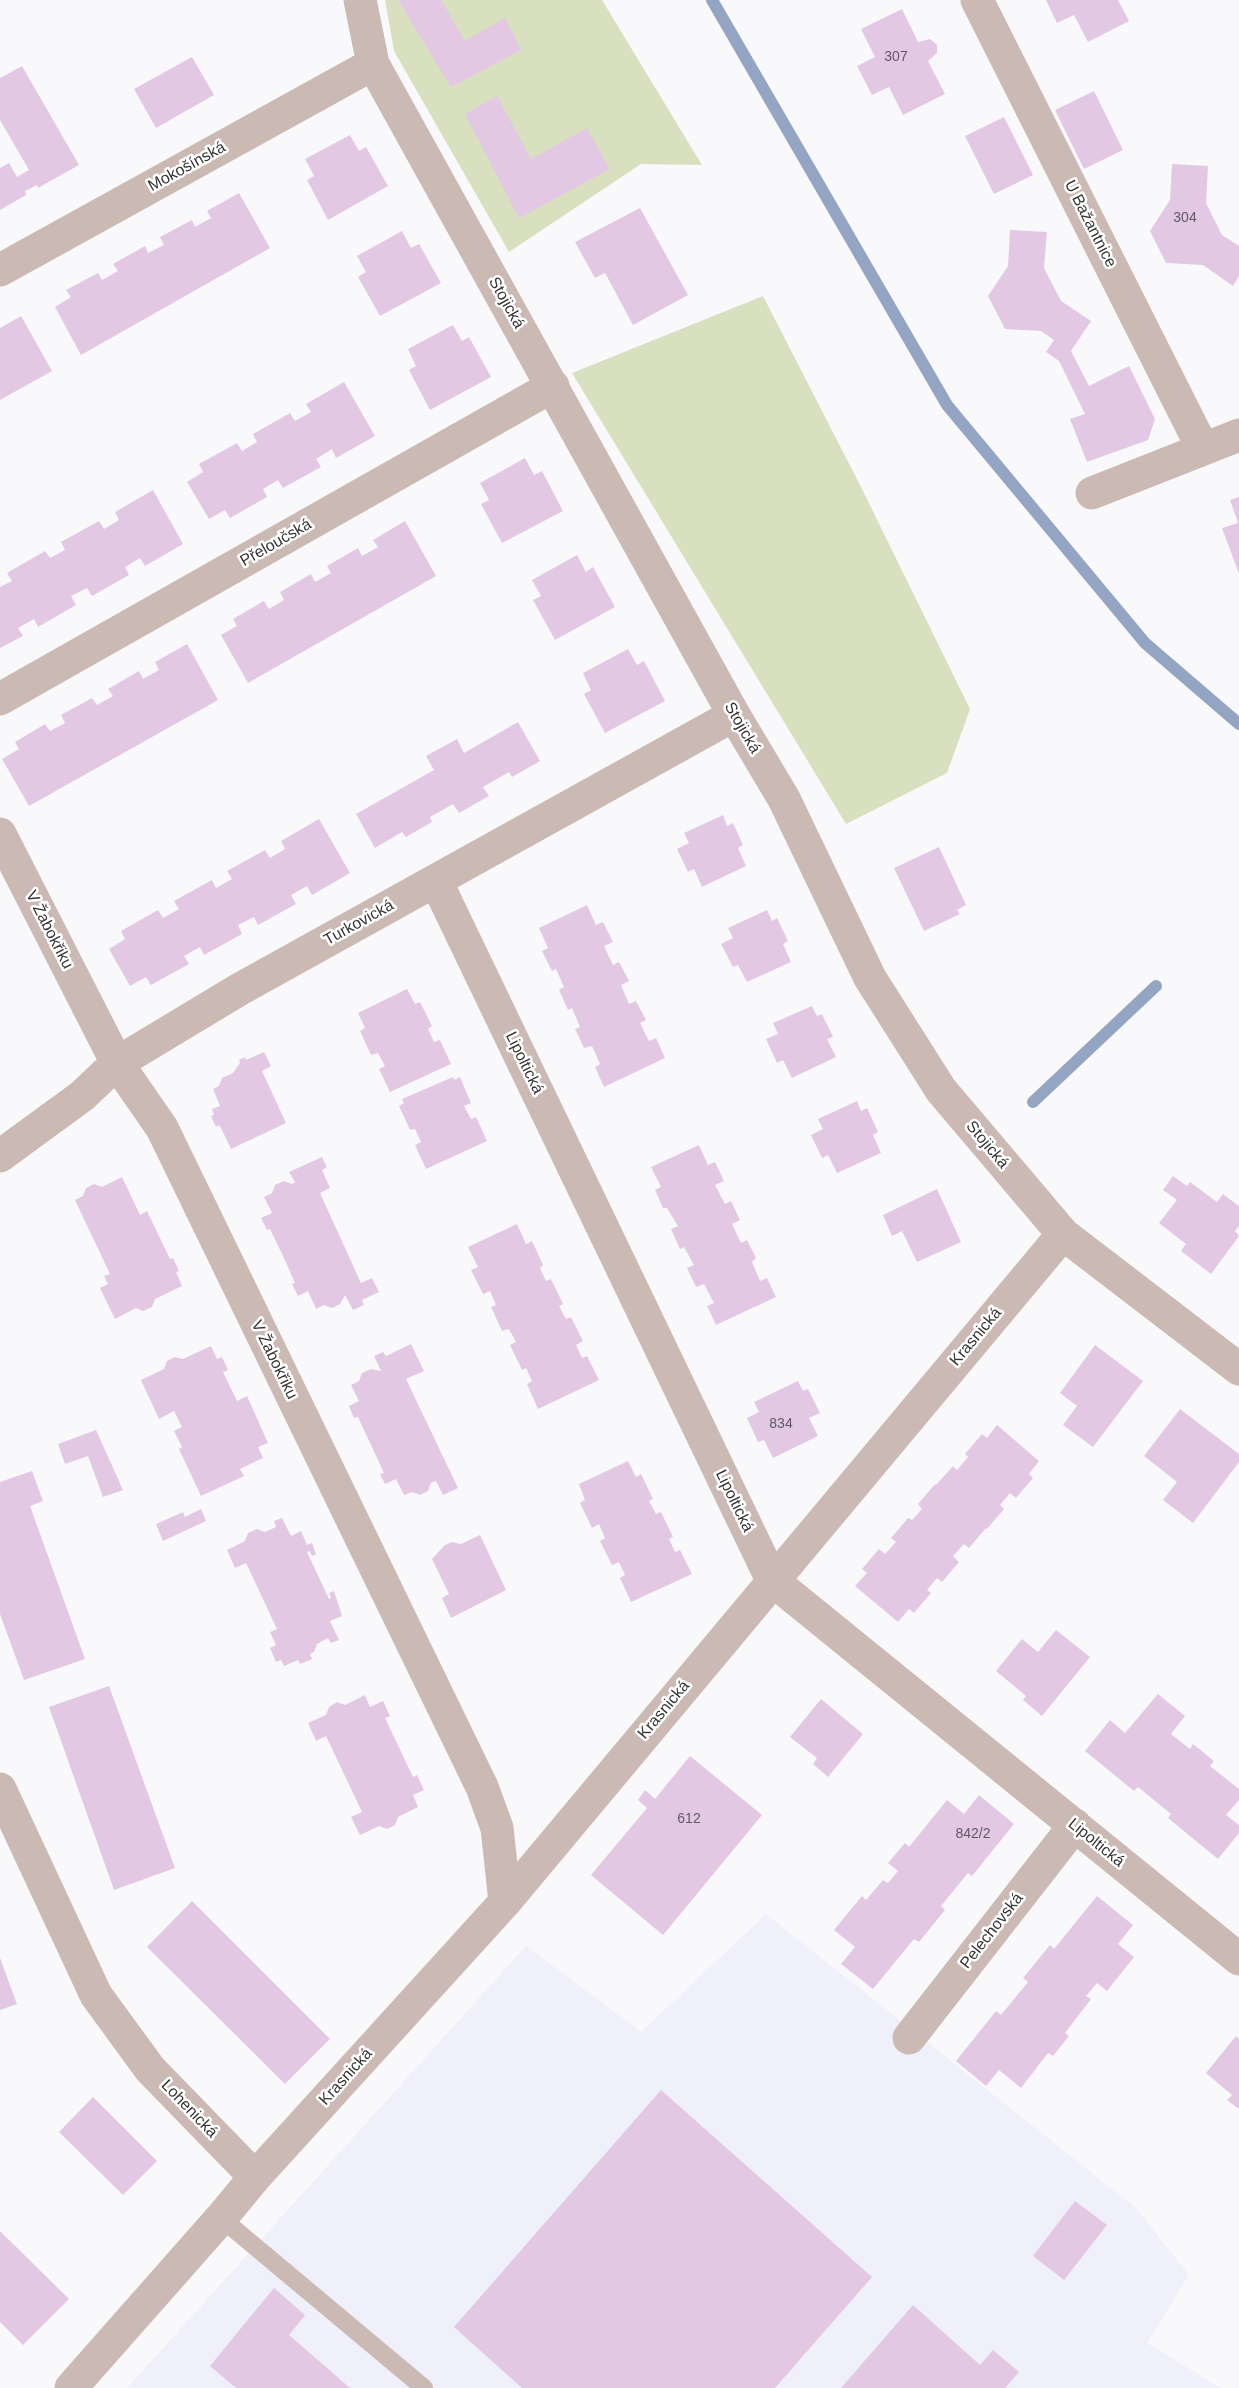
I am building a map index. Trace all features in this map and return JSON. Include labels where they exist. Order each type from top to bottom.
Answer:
[{"type":"street","name":"Stojická","points":[[360,0],[374,64],[734,715],[784,799],[870,978],[940,1090],[1063,1234],[1239,1369]]},
{"type":"street","name":"U Bažantnice","points":[[976,0],[1203,449]]},
{"type":"street","name":"Mokošínská","points":[[0,270],[374,64]]},
{"type":"street","name":"Přeloučská","points":[[0,699],[553,386]]},
{"type":"street","points":[[1092,494],[1239,435]]},
{"type":"street","name":"Turkovická","points":[[0,1156],[82,1096],[117,1063],[240,989],[734,715]]},
{"type":"street","name":"V Žabokřiku","points":[[0,834],[117,1063],[162,1128],[482,1787],[497,1828],[505,1902]]},
{"type":"street","name":"Lipoltická","points":[[436,881],[772,1580],[1239,1959]]},
{"type":"street","name":"Krasnická","points":[[255,2176],[505,1902],[1063,1234]]},
{"type":"street","name":"Lohenická","points":[[0,1789],[96,1995],[150,2069],[255,2176]]},
{"type":"street","name":"Pelechovská","points":[[909,2038],[1075,1825]]},
{"type":"street","points":[[71,2388],[221,2218],[255,2176]]},
{"type":"lane","points":[[221,2218],[424,2388]]},
{"type":"shaded area","points":[[766,1914],[1136,2208],[1189,2275],[1147,2343],[1221,2388],[127,2388],[526,1946],[641,2032]]},
{"type":"green space","points":[[385,0],[602,0],[702,165],[641,164],[509,252],[394,51]]},
{"type":"green space","points":[[763,296],[861,487],[970,709],[947,773],[846,824],[572,373]]},
{"type":"building","points":[[398,0],[441,0],[465,41],[505,18],[521,50],[451,87]]},
{"type":"building","points":[[1046,0],[1118,0],[1129,21],[1088,42],[1074,15],[1057,23]]},
{"type":"building","points":[[902,9],[918,42],[930,39],[937,45],[937,53],[928,61],[945,94],[903,115],[889,87],[872,95],[857,66],[875,57],[861,29]]},
{"type":"building","points":[[192,57],[214,95],[156,128],[134,89]]},
{"type":"building","points":[[22,66],[79,165],[38,188],[37,185],[25,191],[26,195],[0,210],[0,168],[9,163],[17,177],[29,170],[0,120],[0,78]]},
{"type":"building","points":[[1094,91],[1123,150],[1084,169],[1055,110]]},
{"type":"building","points":[[497,96],[531,159],[587,128],[610,169],[519,218],[465,114]]},
{"type":"building","points":[[1004,117],[1033,175],[994,194],[965,136]]},
{"type":"building","points":[[350,135],[359,151],[366,147],[388,186],[328,220],[307,180],[314,176],[305,159]]},
{"type":"building","points":[[1172,164],[1208,166],[1206,203],[1222,235],[1239,246],[1239,276],[1233,286],[1203,265],[1166,263],[1150,231],[1170,200]]},
{"type":"building","points":[[239,193],[270,248],[81,355],[55,307],[71,297],[66,290],[98,273],[102,280],[118,271],[113,264],[145,246],[148,253],[164,245],[160,237],[192,220],[195,227],[211,218],[207,211]]},
{"type":"building","points":[[640,208],[688,295],[633,325],[605,273],[595,278],[575,242]]},
{"type":"building","points":[[1010,230],[1047,232],[1044,268],[1061,301],[1091,321],[1071,351],[1089,386],[1129,366],[1155,419],[1148,440],[1087,462],[1070,419],[1085,414],[1059,361],[1046,352],[1054,340],[1041,331],[1005,329],[988,296],[1008,266]]},
{"type":"building","points":[[402,231],[411,248],[419,244],[441,283],[380,316],[358,277],[366,272],[357,256]]},
{"type":"building","points":[[21,316],[52,371],[0,400],[0,328]]},
{"type":"building","points":[[453,325],[462,341],[469,337],[491,377],[430,410],[409,370],[416,366],[408,349]]},
{"type":"building","points":[[344,382],[375,436],[336,458],[332,449],[316,459],[321,467],[283,488],[278,480],[263,489],[267,497],[230,518],[225,510],[209,519],[187,482],[203,472],[199,464],[237,443],[242,451],[257,442],[253,434],[290,413],[295,421],[311,412],[306,404]]},
{"type":"building","points":[[525,458],[534,475],[542,471],[563,511],[502,543],[481,504],[489,500],[480,483]]},
{"type":"building","points":[[153,490],[183,544],[145,566],[140,558],[125,567],[129,575],[92,596],[87,588],[71,596],[76,605],[38,627],[34,619],[18,628],[23,636],[0,648],[0,587],[12,581],[7,573],[45,551],[50,558],[65,550],[61,542],[99,521],[104,529],[119,520],[115,512]]},
{"type":"building","points":[[1239,497],[1239,574],[1222,528],[1238,523],[1230,500]]},
{"type":"building","points":[[405,521],[436,576],[248,683],[221,635],[237,626],[233,619],[264,601],[269,609],[284,600],[280,592],[311,574],[315,582],[331,573],[327,566],[358,548],[362,556],[378,547],[373,540]]},
{"type":"building","points":[[577,555],[586,572],[593,567],[615,607],[555,640],[533,600],[541,596],[532,580]]},
{"type":"building","points":[[187,644],[218,700],[29,806],[2,759],[19,749],[15,742],[45,724],[50,731],[65,723],[61,715],[92,698],[97,705],[113,696],[108,689],[139,671],[143,679],[159,670],[155,662]]},
{"type":"building","points":[[628,649],[637,665],[644,661],[665,701],[605,733],[584,694],[591,690],[583,673]]},
{"type":"building","points":[[518,722],[540,761],[512,777],[509,772],[483,787],[489,796],[459,813],[453,804],[430,817],[432,822],[406,837],[402,832],[375,848],[356,814],[434,770],[426,756],[457,739],[464,753]]},
{"type":"building","points":[[723,815],[727,826],[733,823],[743,845],[738,848],[746,866],[702,887],[694,869],[688,872],[677,849],[689,843],[684,833]]},
{"type":"building","points":[[319,819],[350,873],[312,895],[307,886],[291,895],[296,904],[258,925],[254,917],[238,925],[242,934],[204,955],[200,947],[184,956],[189,964],[151,985],[146,977],[130,986],[109,949],[125,939],[121,931],[158,910],[163,918],[179,909],[174,901],[212,880],[216,888],[232,879],[227,871],[265,850],[270,858],[285,849],[281,841]]},
{"type":"building","points":[[939,847],[966,905],[957,910],[960,914],[924,931],[894,868]]},
{"type":"building","points":[[587,905],[596,925],[603,922],[613,942],[604,946],[613,965],[619,962],[629,981],[621,985],[629,1004],[636,1001],[646,1020],[640,1023],[649,1041],[656,1038],[665,1058],[604,1087],[595,1067],[600,1064],[592,1046],[584,1048],[575,1029],[580,1027],[572,1008],[568,1010],[559,990],[564,987],[556,969],[552,971],[542,951],[548,948],[539,928]]},
{"type":"building","points":[[767,910],[772,921],[777,918],[788,941],[783,944],[791,962],[747,982],[738,965],[733,967],[721,944],[733,938],[728,928]]},
{"type":"building","points":[[407,989],[415,1004],[420,1002],[432,1026],[428,1029],[434,1042],[440,1040],[451,1064],[390,1092],[379,1069],[385,1066],[378,1053],[371,1055],[360,1031],[365,1028],[358,1013]]},
{"type":"building","points":[[812,1006],[817,1016],[822,1014],[833,1037],[827,1039],[836,1057],[792,1078],[783,1060],[777,1063],[766,1039],[778,1034],[773,1023]]},
{"type":"building","points":[[264,1052],[271,1066],[262,1071],[286,1123],[231,1149],[219,1125],[216,1127],[211,1116],[214,1115],[212,1109],[220,1106],[213,1089],[219,1086],[222,1078],[233,1073],[240,1063],[239,1060],[245,1057],[246,1060]]},
{"type":"building","points":[[453,1077],[454,1080],[460,1077],[471,1103],[464,1106],[471,1119],[476,1117],[487,1141],[426,1169],[415,1145],[421,1142],[415,1129],[410,1130],[399,1106],[404,1103],[402,1099]]},
{"type":"building","points":[[857,1101],[861,1111],[867,1108],[878,1132],[873,1135],[881,1153],[837,1173],[828,1155],[822,1158],[811,1135],[823,1129],[818,1119]]},
{"type":"building","points":[[699,1145],[708,1165],[715,1162],[724,1181],[715,1185],[725,1204],[731,1201],[740,1220],[732,1224],[741,1243],[747,1240],[756,1258],[752,1262],[760,1281],[767,1278],[776,1297],[716,1325],[707,1306],[714,1303],[704,1284],[696,1287],[687,1268],[694,1265],[684,1247],[680,1249],[671,1229],[678,1226],[667,1208],[663,1208],[655,1190],[661,1187],[651,1167]]},
{"type":"building","points":[[322,1157],[327,1167],[322,1170],[330,1188],[320,1193],[361,1283],[372,1278],[379,1292],[362,1300],[364,1305],[353,1310],[345,1295],[340,1304],[332,1308],[324,1305],[316,1309],[308,1291],[298,1296],[283,1256],[270,1229],[267,1230],[261,1218],[272,1213],[264,1197],[272,1193],[275,1185],[284,1181],[292,1184],[295,1182],[289,1172]]},
{"type":"building","points":[[1173,1176],[1187,1186],[1190,1182],[1217,1202],[1223,1194],[1239,1206],[1239,1226],[1235,1231],[1239,1236],[1211,1274],[1181,1251],[1186,1244],[1159,1223],[1177,1200],[1163,1190]]},
{"type":"building","points":[[122,1177],[140,1215],[147,1211],[170,1259],[173,1258],[182,1286],[155,1299],[152,1307],[143,1311],[136,1308],[115,1319],[100,1288],[108,1284],[104,1276],[110,1274],[75,1200],[83,1196],[86,1188],[94,1184],[102,1187]]},
{"type":"building","points":[[937,1189],[961,1242],[917,1262],[902,1231],[892,1236],[883,1215]]},
{"type":"building","points":[[517,1224],[526,1244],[532,1241],[543,1265],[540,1268],[546,1281],[551,1279],[563,1304],[559,1306],[566,1319],[571,1317],[583,1341],[576,1345],[582,1358],[587,1356],[599,1380],[538,1409],[527,1384],[532,1381],[526,1368],[522,1370],[510,1345],[516,1342],[509,1329],[502,1331],[491,1307],[496,1305],[490,1291],[483,1294],[471,1270],[478,1267],[468,1247]]},
{"type":"building","points":[[411,1344],[424,1371],[406,1379],[458,1488],[443,1495],[436,1481],[431,1483],[428,1491],[420,1495],[412,1492],[404,1495],[396,1479],[385,1484],[380,1474],[384,1473],[358,1417],[354,1418],[349,1406],[359,1401],[351,1385],[359,1381],[362,1373],[371,1369],[381,1371],[374,1356],[383,1352],[386,1356]]},
{"type":"building","points":[[1095,1345],[1143,1381],[1093,1447],[1063,1425],[1077,1406],[1060,1393]]},
{"type":"building","points":[[211,1346],[217,1359],[222,1357],[228,1370],[223,1372],[237,1401],[247,1396],[268,1443],[258,1447],[263,1458],[240,1469],[244,1476],[201,1496],[179,1449],[182,1447],[174,1431],[182,1427],[174,1411],[159,1419],[141,1380],[164,1369],[167,1361],[175,1357],[183,1359]]},
{"type":"building","points":[[798,1381],[803,1391],[808,1389],[820,1413],[809,1418],[818,1436],[773,1458],[764,1440],[758,1442],[747,1418],[759,1412],[754,1402]]},
{"type":"building","points":[[1180,1409],[1239,1454],[1239,1462],[1193,1523],[1163,1500],[1177,1482],[1144,1456]]},
{"type":"building","points":[[997,1425],[1039,1461],[1029,1474],[1033,1478],[1016,1498],[1010,1493],[1000,1505],[1004,1509],[987,1529],[969,1548],[964,1544],[953,1556],[959,1562],[942,1582],[937,1578],[927,1590],[931,1593],[914,1613],[909,1609],[898,1622],[855,1586],[867,1573],[862,1569],[879,1549],[885,1554],[896,1542],[891,1538],[908,1518],[912,1520],[922,1509],[918,1504],[935,1484],[953,1466],[957,1470],[968,1457],[965,1454],[982,1434],[987,1438]]},
{"type":"building","points":[[96,1430],[123,1490],[103,1497],[88,1456],[65,1464],[58,1444]]},
{"type":"building","points":[[628,1461],[636,1477],[641,1474],[653,1499],[649,1501],[656,1514],[661,1512],[673,1537],[669,1539],[675,1552],[680,1550],[692,1574],[631,1602],[620,1578],[625,1575],[619,1562],[612,1565],[600,1541],[605,1538],[599,1524],[592,1528],[580,1503],[585,1500],[579,1484]]},
{"type":"building","points":[[32,1471],[43,1501],[30,1506],[85,1659],[24,1680],[0,1614],[0,1482]]},
{"type":"building","points":[[201,1509],[206,1521],[163,1541],[156,1524],[183,1512],[185,1517]]},
{"type":"building","points":[[282,1518],[291,1536],[301,1531],[307,1545],[312,1543],[316,1554],[312,1556],[310,1551],[307,1552],[329,1599],[331,1598],[329,1593],[334,1591],[342,1616],[330,1621],[339,1640],[331,1643],[328,1638],[317,1644],[314,1652],[310,1654],[312,1659],[300,1664],[298,1660],[284,1666],[281,1660],[276,1662],[270,1648],[276,1645],[270,1632],[277,1629],[246,1563],[235,1568],[227,1550],[245,1541],[248,1533],[257,1529],[265,1532],[276,1527],[274,1521]]},
{"type":"building","points":[[480,1535],[506,1590],[451,1618],[442,1598],[449,1594],[432,1559],[445,1545],[452,1542],[461,1544]]},
{"type":"building","points":[[1056,1630],[1090,1657],[1042,1716],[1023,1700],[1026,1696],[996,1671],[1022,1639],[1038,1652]]},
{"type":"building","points":[[109,1686],[175,1868],[114,1890],[49,1707]]},
{"type":"building","points":[[1158,1694],[1185,1716],[1171,1734],[1190,1749],[1193,1744],[1214,1761],[1210,1766],[1239,1789],[1239,1800],[1226,1815],[1239,1825],[1239,1833],[1218,1859],[1168,1818],[1171,1814],[1138,1787],[1134,1791],[1085,1751],[1110,1720],[1125,1733]]},
{"type":"building","points":[[365,1695],[370,1707],[383,1701],[390,1716],[385,1718],[413,1777],[417,1775],[424,1790],[413,1795],[418,1807],[398,1817],[395,1825],[387,1829],[379,1826],[360,1835],[351,1817],[362,1812],[326,1736],[316,1741],[308,1723],[326,1715],[329,1707],[337,1702],[345,1705]]},
{"type":"building","points":[[821,1699],[863,1734],[828,1777],[813,1764],[817,1758],[790,1737]]},
{"type":"building","points":[[690,1756],[762,1815],[663,1935],[591,1875],[647,1808],[638,1800],[645,1790],[655,1799]]},
{"type":"building","points":[[979,1795],[1014,1824],[972,1876],[968,1873],[941,1906],[945,1910],[919,1942],[914,1939],[873,1989],[841,1964],[855,1947],[834,1930],[862,1896],[866,1900],[883,1880],[888,1883],[898,1871],[888,1863],[905,1843],[909,1847],[947,1800],[964,1814]]},
{"type":"building","points":[[1097,1896],[1133,1925],[1118,1944],[1134,1957],[1107,1991],[1097,1983],[1086,1996],[1091,1999],[1065,2033],[1069,2036],[1053,2056],[1048,2053],[1021,2088],[999,2070],[986,2086],[956,2061],[996,2011],[1001,2015],[1028,1982],[1023,1978],[1050,1945],[1054,1949]]},
{"type":"building","points":[[192,1901],[330,2039],[285,2084],[147,1947]]},
{"type":"building","points":[[0,1958],[17,2004],[0,2010]]},
{"type":"building","points":[[1236,2036],[1239,2039],[1239,2109],[1227,2100],[1232,2095],[1206,2073]]},
{"type":"building","points":[[661,2090],[872,2277],[775,2388],[522,2388],[454,2327]]},
{"type":"building","points":[[93,2097],[157,2161],[123,2195],[59,2132]]},
{"type":"building","points":[[1075,2201],[1107,2225],[1064,2280],[1033,2256]]},
{"type":"building","points":[[0,2231],[69,2299],[23,2345],[0,2322]]},
{"type":"building","points":[[274,2288],[305,2315],[289,2335],[350,2388],[236,2388],[210,2366]]},
{"type":"building","points":[[913,2305],[980,2365],[993,2350],[1019,2372],[1007,2388],[841,2388]]},
{"type":"waterway","points":[[712,0],[947,405],[1145,643],[1239,724]]},
{"type":"waterway","points":[[1033,1102],[1156,986]]}]
